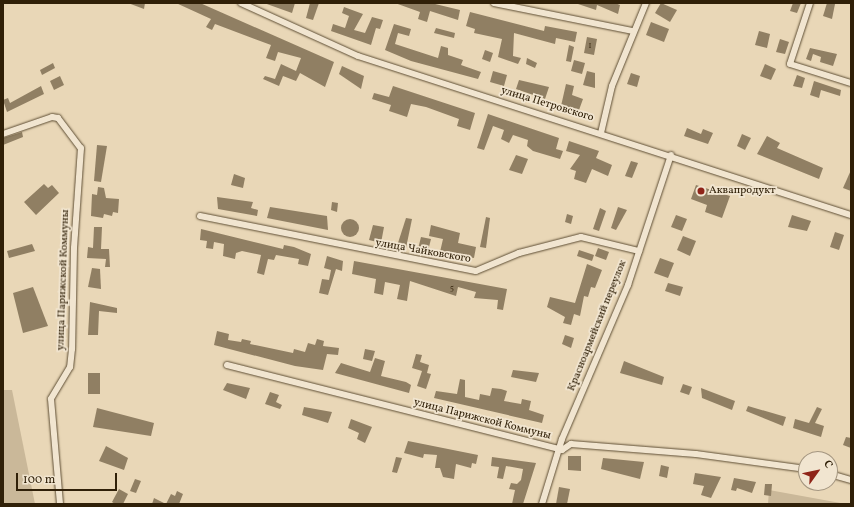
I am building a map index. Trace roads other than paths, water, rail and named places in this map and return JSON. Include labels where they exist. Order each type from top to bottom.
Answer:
[{"type":"street","name":"улица Петровского","points":[[241,3],[358,56],[671,155],[851,215]]},
{"type":"street","points":[[494,3],[633,32]]},
{"type":"street","points":[[601,133],[612,86],[646,3]]},
{"type":"street","points":[[810,3],[790,64],[851,83]]},
{"type":"street","name":"улица Парижской Коммуны","points":[[3,134],[58,118],[81,148],[74,248],[72,349],[70,367],[51,399],[60,504]]},
{"type":"street","name":"Красноармейский переулок","points":[[542,504],[558,450],[639,251],[671,155]]},
{"type":"street","name":"улица Чайковского","points":[[200,216],[476,271],[519,253],[581,237],[639,251]]},
{"type":"street","name":"улица Парижской Коммуны","points":[[228,365],[558,450],[571,444],[696,454],[798,468]]},
{"type":"street","points":[[838,476],[851,480]]},
{"type":"place","name":"Аквапродукт","points":[[701,191]]}]
